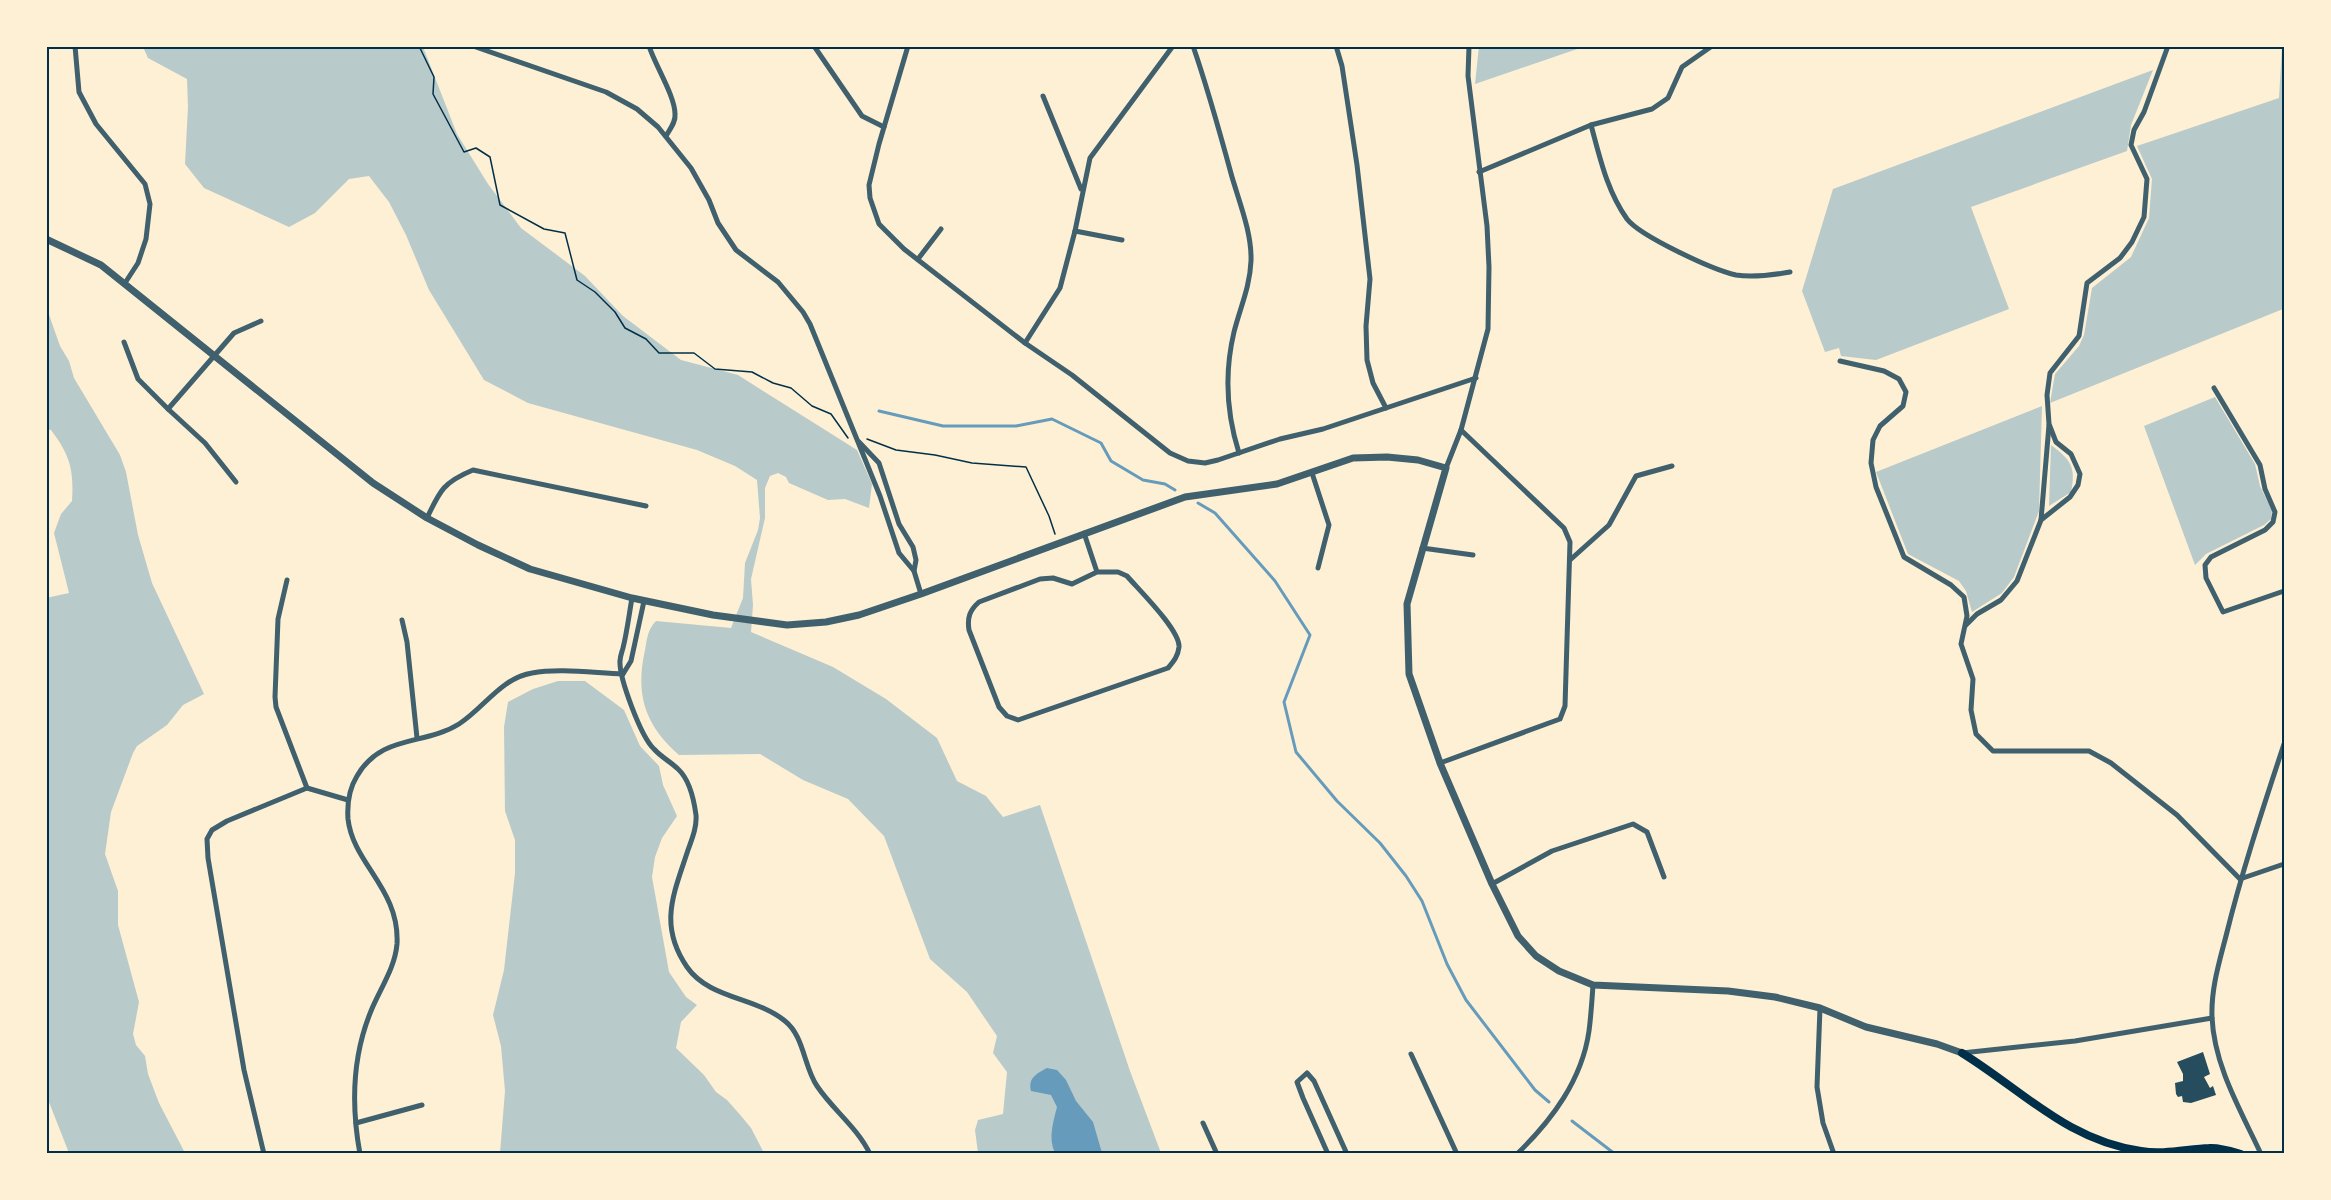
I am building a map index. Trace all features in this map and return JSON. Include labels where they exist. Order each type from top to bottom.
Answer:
[{"type":"main road","points":[[1962,1053],[1990,1070],[2035,1106],[2105,1144],[2144,1152],[2212,1148],[2241,1154]]},
{"type":"street","points":[[75,46],[79,92],[96,124],[145,184],[150,204],[138,263],[125,283]]},
{"type":"street","points":[[473,46],[606,92],[637,109],[666,136],[691,168],[709,200],[718,223],[736,250],[778,282],[810,324],[899,553],[914,571],[921,594]]},
{"type":"street","points":[[649,46],[655,65],[673,101],[676,116],[666,136]]},
{"type":"street","points":[[814,46],[862,116],[884,127]]},
{"type":"street","points":[[908,46],[873,167],[870,185],[870,198],[879,224],[918,260],[1025,343],[1072,375],[1170,453],[1188,461],[1205,463],[1280,439],[1323,429],[1476,378]]},
{"type":"street","points":[[1025,343],[1060,288],[1090,158],[1173,46]]},
{"type":"street","points":[[1193,46],[1205,80],[1245,223],[1251,260],[1244,305],[1235,331],[1227,370],[1227,401],[1232,432],[1239,453]]},
{"type":"street","points":[[1336,46],[1342,66],[1357,165],[1370,279],[1366,326],[1367,360],[1373,383],[1386,408]]},
{"type":"street","points":[[1469,46],[1468,76],[1487,226],[1488,329],[1461,430],[1446,468],[1407,604],[1409,674],[1440,763],[1492,884],[1518,936],[1536,957],[1559,971],[1593,985],[1728,991],[1774,997],[1820,1008],[1866,1027],[1937,1044],[1962,1053],[2075,1041],[2212,1018]]},
{"type":"street","points":[[1479,172],[1591,126],[1652,109],[1668,98],[1682,67],[1712,46]]},
{"type":"street","points":[[1966,625],[1977,614],[2001,600],[2017,581],[2041,520],[2049,424],[2047,395],[2050,373],[2079,336],[2087,283],[2120,258],[2132,242],[2144,217],[2146,179],[2131,145],[2134,130],[2144,112],[2168,46]]},
{"type":"street","points":[[1043,96],[1082,191]]},
{"type":"street","points":[[1591,126],[1610,193],[1629,221],[1674,251],[1735,275],[1768,276],[1790,272]]},
{"type":"street","points":[[918,260],[940,229]]},
{"type":"street","points":[[1075,231],[1122,240]]},
{"type":"street","points":[[46,239],[101,265],[373,483],[427,518],[530,569],[644,601],[732,617],[787,625],[826,622],[859,615],[1185,497],[1277,484],[1353,458],[1387,457],[1419,460],[1446,468]]},
{"type":"street","points":[[168,409],[234,333],[261,321]]},
{"type":"street","points":[[124,342],[138,379],[205,443],[236,482]]},
{"type":"street","points":[[1840,361],[1884,371],[1899,379],[1906,392],[1903,406],[1880,426],[1873,440],[1871,464],[1876,487],[1904,557],[1951,585],[1964,597],[1967,616],[1961,644],[1973,679],[1971,710],[1976,734],[1993,751],[2089,752],[2104,759],[2177,815],[2240,879]]},
{"type":"street","points":[[2214,388],[2260,465],[2265,489],[2275,512],[2273,522],[2265,530],[2211,557],[2205,565],[2206,578],[2223,612],[2284,591]]},
{"type":"street","points":[[2041,520],[2070,497],[2078,485],[2080,474],[2071,454],[2056,442],[2049,424]]},
{"type":"street","points":[[1440,763],[1560,719],[1565,706],[1570,542],[1564,528],[1461,430]]},
{"type":"street","points":[[856,438],[879,463],[899,524],[913,547],[916,560],[914,571]]},
{"type":"street","points":[[1570,560],[1609,525],[1636,476],[1672,466]]},
{"type":"street","points":[[427,518],[438,495],[451,479],[473,470],[646,506]]},
{"type":"street","points":[[1312,473],[1329,525],[1318,568]]},
{"type":"street","points":[[884,511],[894,508]]},
{"type":"street","points":[[1084,534],[1097,572]]},
{"type":"street","points":[[1422,548],[1473,555]]},
{"type":"street","points":[[1097,572],[1118,572],[1127,576],[1175,633],[1179,645],[1176,658],[1168,668],[1018,720],[1007,716],[999,707],[969,630],[968,619],[971,609],[979,602],[1040,579],[1053,578],[1072,584],[1097,572]]},
{"type":"street","points":[[287,580],[278,619],[275,697],[279,716],[306,788]]},
{"type":"street","points":[[632,598],[620,659],[622,674],[635,718],[646,738],[653,749],[687,779],[696,817],[695,831],[671,906],[671,930],[676,949],[687,968],[702,983],[772,1012],[788,1022],[800,1043],[816,1085],[864,1140],[870,1154]]},
{"type":"street","points":[[360,1154],[354,1095],[358,1048],[393,961],[397,945],[396,922],[390,901],[351,834],[348,800],[353,783],[362,767],[375,754],[398,743],[456,726],[473,715],[512,680],[531,673],[622,674],[629,666],[634,650],[644,601]]},
{"type":"street","points":[[402,620],[407,642],[417,738]]},
{"type":"street","points":[[623,648],[634,650]]},
{"type":"street","points":[[2261,1154],[2228,1084],[2218,1052],[2212,1018],[2213,987],[2240,879],[2284,744]]},
{"type":"street","points":[[264,1154],[244,1070],[208,858],[207,839],[212,830],[227,821],[306,788],[348,800]]},
{"type":"street","points":[[1492,884],[1552,851],[1633,824],[1647,832],[1664,877]]},
{"type":"street","points":[[2240,879],[2284,864]]},
{"type":"street","points":[[1517,1154],[1543,1129],[1573,1084],[1589,1033],[1593,985]]},
{"type":"street","points":[[1820,1008],[1817,1087],[1822,1123],[1834,1154]]},
{"type":"street","points":[[1411,1054],[1457,1154]]},
{"type":"street","points":[[1328,1154],[1298,1082],[1306,1073],[1314,1081],[1347,1154]]},
{"type":"street","points":[[356,1123],[422,1104]]},
{"type":"street","points":[[1203,1123],[1216,1154]]},
{"type":"path","points":[[419,46],[434,77],[433,94],[464,152],[476,148],[490,157],[500,205],[544,230],[565,233],[577,280],[595,292],[615,312],[625,328],[646,339],[659,352],[694,353],[715,369],[752,372],[773,383],[791,388],[812,406],[831,414],[847,438],[871,440],[896,450],[972,463],[1026,467],[1049,516],[1057,543]]},
{"type":"shaded area","points":[[1479,46],[1583,46],[1583,47],[1475,84]]},
{"type":"shaded area","points":[[143,47],[423,47],[457,134],[488,184],[521,228],[585,276],[623,316],[681,360],[738,375],[857,450],[872,484],[869,508],[845,499],[828,500],[789,483],[786,477],[778,473],[770,476],[765,488],[765,518],[751,579],[753,605],[751,632],[833,667],[886,699],[937,738],[957,781],[986,796],[1003,817],[1040,805],[1130,1071],[1161,1153],[978,1153],[975,1130],[978,1120],[1003,1114],[1007,1072],[993,1053],[997,1036],[967,992],[930,959],[884,836],[848,799],[803,780],[760,754],[679,755],[658,732],[642,695],[642,666],[650,631],[656,621],[731,628],[743,598],[745,563],[758,530],[760,518],[757,480],[735,466],[697,450],[528,403],[484,380],[429,290],[406,235],[389,202],[369,176],[349,179],[315,213],[289,227],[204,188],[185,164],[187,79],[148,58]]},
{"type":"shaded area","points":[[2282,47],[2284,47],[2283,309],[2050,403],[2055,374],[2079,346],[2084,335],[2092,288],[2131,257],[2149,218],[2152,179],[2137,146],[2279,98]]},
{"type":"shaded area","points":[[2153,70],[2131,125],[2127,151],[1971,207],[2009,309],[1876,360],[1841,356],[1839,348],[1825,352],[1802,291],[1833,189]]},
{"type":"shaded area","points":[[47,309],[74,378],[120,455],[126,472],[138,535],[152,583],[204,694],[183,705],[167,725],[137,746],[111,812],[105,854],[118,891],[118,925],[139,1002],[133,1034],[136,1045],[145,1056],[148,1074],[159,1103],[185,1153],[69,1153],[47,1097],[46,598],[69,593],[54,533],[61,514],[72,501],[72,490],[67,455],[51,430],[47,429]]},
{"type":"shaded area","points":[[2215,397],[2255,464],[2260,486],[2272,511],[2271,519],[2264,525],[2206,554],[2195,565],[2144,426]]},
{"type":"shaded area","points":[[2042,406],[2039,511],[2014,577],[2002,593],[1972,612],[1966,591],[1959,581],[1908,554],[1876,472]]},
{"type":"shaded area","points":[[2051,445],[2067,460],[2073,476],[2071,492],[2049,506]]},
{"type":"shaded area","points":[[558,681],[585,681],[624,710],[640,746],[659,766],[663,785],[677,816],[662,838],[655,857],[652,877],[669,972],[686,997],[697,1005],[681,1022],[676,1048],[742,1117],[751,1128],[764,1153],[500,1153],[505,1091],[501,1046],[493,1015],[504,970],[515,873],[515,840],[505,811],[504,727],[508,702],[533,689]]},
{"type":"water","points":[[1047,1068],[1057,1070],[1066,1080],[1076,1101],[1093,1122],[1102,1153],[1055,1153],[1052,1136],[1057,1107],[1051,1095],[1031,1091],[1030,1087],[1034,1077]]},
{"type":"building","points":[[2203,1052],[2210,1074],[2204,1077],[2210,1088],[2213,1086],[2216,1095],[2191,1103],[2183,1102],[2182,1096],[2178,1097],[2176,1094],[2175,1083],[2183,1081],[2183,1074],[2177,1062]]},
{"type":"waterway","points":[[879,411],[943,426],[1016,426],[1052,419],[1101,443],[1111,461],[1143,480],[1165,484],[1175,490]]},
{"type":"waterway","points":[[1198,503],[1215,513],[1275,581],[1310,635],[1284,702],[1296,752],[1337,801],[1380,843],[1406,876],[1422,901],[1447,964],[1466,1000],[1535,1090],[1549,1102]]},
{"type":"waterway","points":[[1572,1121],[1615,1154]]}]
